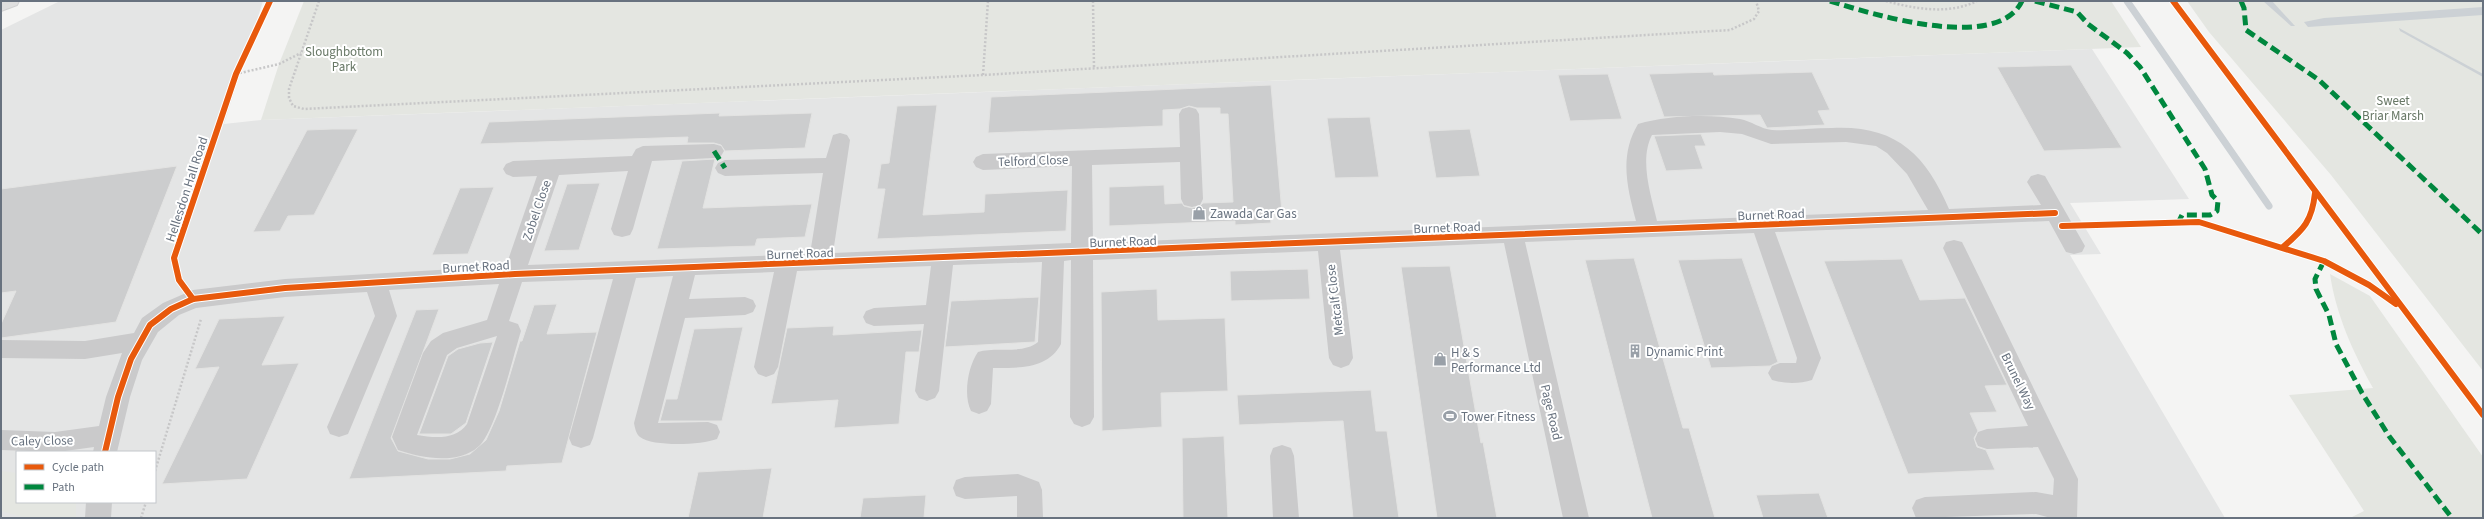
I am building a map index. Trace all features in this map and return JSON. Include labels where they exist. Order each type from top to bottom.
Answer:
[{"type":"main road","points":[[1,5],[10,1]]},
{"type":"street","points":[[1189,114],[1192,199]]},
{"type":"street","points":[[1649,229],[1637,178],[1638,151],[1641,135],[1645,130],[1657,128],[1727,125],[1742,127],[1768,137],[1872,137],[1894,149],[1920,174],[1935,198],[1942,218]]},
{"type":"street","points":[[820,263],[840,140]]},
{"type":"street","points":[[622,229],[644,154],[720,159],[772,166],[836,164]]},
{"type":"street","name":"Telford Close","points":[[983,162],[1190,154]]},
{"type":"street","name":"Telford Close","points":[[1082,158],[1082,417]]},
{"type":"street","name":"Zobel Close","points":[[513,169],[550,169],[641,163]]},
{"type":"street","name":"Zobel Close","points":[[496,326],[550,169]]},
{"type":"street","points":[[2038,182],[2074,246]]},
{"type":"street","name":"Burnet Road","points":[[201,298],[284,288],[514,274],[943,259],[2055,213]]},
{"type":"street","points":[[1762,225],[1809,358],[1804,373],[1780,374]]},
{"type":"street","name":"Page Road","points":[[1512,236],[1576,518]]},
{"type":"street","name":"Metcalf Close","points":[[1328,243],[1341,358]]},
{"type":"street","name":"Brunel Way","points":[[1954,248],[2066,479],[2065,514]]},
{"type":"street","points":[[979,404],[982,365],[986,359],[1039,356],[1047,351],[1050,344],[1053,254]]},
{"type":"street","points":[[927,391],[943,259]]},
{"type":"street","points":[[766,367],[787,265]]},
{"type":"street","points":[[686,268],[646,423],[647,429],[654,433],[708,432]]},
{"type":"street","points":[[581,438],[627,270]]},
{"type":"street","points":[[339,427],[386,316],[376,283]]},
{"type":"street","points":[[106,444],[127,372],[150,325],[171,309],[201,298]]},
{"type":"street","points":[[676,309],[745,306]]},
{"type":"street","points":[[874,317],[937,314]]},
{"type":"street","points":[[496,326],[510,331],[478,429],[469,441],[460,445],[419,447],[407,443],[404,437],[435,353],[442,343],[451,338],[473,335],[496,326]]},
{"type":"street","points":[[1,349],[85,350],[141,341]]},
{"type":"street","points":[[1987,439],[2046,436]]},
{"type":"street","name":"Caley Close","points":[[1,440],[106,444]]},
{"type":"street","points":[[1282,456],[1286,518]]},
{"type":"street","points":[[965,488],[1026,486],[1030,490],[1030,518]]},
{"type":"street","points":[[98,518],[100,503]]},
{"type":"street","points":[[1929,518],[1925,508],[1988,512],[2036,503],[2065,514]]},
{"type":"path","points":[[319,1],[290,89],[289,98],[293,106],[304,109],[984,75],[1234,58],[1730,30],[1754,19],[1759,11],[1756,1]]},
{"type":"path","points":[[984,75],[988,1]]},
{"type":"path","points":[[1093,1],[1094,68]]},
{"type":"path","points":[[1886,1],[1946,10],[1970,6],[1977,1]]},
{"type":"path","points":[[236,74],[279,64],[301,53]]},
{"type":"path","points":[[234,81],[240,67]]},
{"type":"path","points":[[156,467],[201,298]]},
{"type":"path","points":[[141,518],[146,503]]},
{"type":"shaded area","points":[[60,1],[263,1],[224,124],[261,120],[2092,49],[2189,199],[2070,203],[2101,254],[2070,255],[2225,518],[1,518],[1,30]]},
{"type":"shaded area","points":[[2263,1],[2272,1],[2295,26],[2291,26]]},
{"type":"shaded area","points":[[2483,7],[2483,15],[2308,27],[2304,22],[2324,18]]},
{"type":"shaded area","points":[[2399,28],[2483,74],[2483,77],[2400,31]]},
{"type":"green space","name":"Sloughbottom Park","points":[[304,1],[2111,1],[2141,47],[261,120],[279,64]]},
{"type":"green space","name":"Sweet Briar Marsh","points":[[2187,1],[2483,1],[2483,371],[2331,175],[2209,32]]},
{"type":"green space","points":[[2330,274],[2370,296],[2483,457],[2483,518],[2350,518],[2364,511],[2289,395],[2373,388],[2346,333],[2336,304]]},
{"type":"green space","points":[[1,471],[16,473],[16,503],[76,503],[76,518],[27,518],[1,511]]},
{"type":"building","points":[[2071,65],[2122,148],[2044,151],[1997,67]]},
{"type":"building","points":[[1713,72],[1714,75],[1812,72],[1830,110],[1818,111],[1825,125],[1767,128],[1760,115],[1664,117],[1649,74]]},
{"type":"building","points":[[1608,74],[1622,119],[1570,121],[1558,75]]},
{"type":"building","points":[[1271,85],[1282,213],[1270,213],[1271,223],[1235,225],[1235,221],[1109,226],[1109,187],[1164,185],[1165,204],[1182,203],[1184,206],[1192,208],[1200,206],[1203,203],[1233,202],[1228,114],[1220,114],[1220,108],[1197,108],[1189,106],[1180,109],[1163,110],[1163,126],[988,133],[991,97]]},
{"type":"building","points":[[937,105],[923,215],[984,212],[985,194],[1068,190],[1066,231],[877,239],[885,189],[877,189],[881,164],[889,163],[897,106]]},
{"type":"building","points":[[720,113],[719,116],[812,113],[805,148],[725,151],[721,145],[714,143],[687,143],[688,137],[480,144],[489,122]]},
{"type":"building","points":[[1370,117],[1379,177],[1335,178],[1327,118]]},
{"type":"building","points":[[358,129],[314,215],[288,216],[280,231],[253,232],[307,130]]},
{"type":"building","points":[[1470,129],[1480,176],[1436,178],[1428,131]]},
{"type":"building","points":[[1701,134],[1706,146],[1695,146],[1703,169],[1666,171],[1654,136]]},
{"type":"building","points":[[715,159],[703,208],[812,204],[805,237],[757,239],[755,246],[657,249],[682,161]]},
{"type":"building","points":[[177,166],[116,322],[1,338],[1,324],[16,291],[1,293],[1,189]]},
{"type":"building","points":[[600,183],[579,250],[544,251],[567,184]]},
{"type":"building","points":[[494,187],[468,254],[432,255],[460,188]]},
{"type":"building","points":[[1634,258],[1683,428],[1689,428],[1715,518],[1652,518],[1585,260]]},
{"type":"building","points":[[1742,258],[1778,362],[1770,366],[1711,368],[1678,260]]},
{"type":"building","points":[[1902,259],[1920,300],[1965,298],[2007,385],[1985,386],[1997,412],[1970,413],[1978,431],[1974,438],[1977,447],[1986,450],[1995,470],[1908,474],[1824,261]]},
{"type":"building","points":[[1450,266],[1481,443],[1483,442],[1497,518],[1437,518],[1401,267]]},
{"type":"building","points":[[1308,269],[1310,299],[1231,301],[1230,271]]},
{"type":"building","points":[[1157,289],[1158,320],[1225,318],[1228,391],[1161,393],[1162,427],[1102,431],[1101,292]]},
{"type":"building","points":[[1039,297],[1035,342],[945,347],[951,301]]},
{"type":"building","points":[[557,304],[547,334],[597,332],[562,463],[507,466],[506,471],[349,479],[416,310],[439,309],[391,438],[398,451],[428,459],[450,459],[470,454],[486,440],[499,411],[520,341],[522,341],[534,305]]},
{"type":"building","points":[[285,316],[262,365],[299,363],[247,479],[162,484],[219,367],[195,369],[219,319]]},
{"type":"building","points":[[834,326],[833,335],[922,330],[919,352],[906,352],[899,424],[834,428],[838,400],[771,404],[787,328]]},
{"type":"building","points":[[743,327],[722,421],[660,421],[666,399],[677,399],[694,329]]},
{"type":"building","points":[[493,342],[466,423],[451,434],[419,434],[448,356],[458,349],[480,343]]},
{"type":"building","points":[[1371,390],[1376,431],[1387,431],[1399,518],[1353,518],[1343,421],[1239,425],[1237,395]]},
{"type":"building","points":[[1224,436],[1228,518],[1183,518],[1182,438]]},
{"type":"building","points":[[772,468],[763,518],[688,518],[698,472]]},
{"type":"building","points":[[1819,493],[1828,518],[1763,518],[1756,495]]},
{"type":"building","points":[[926,495],[924,518],[860,518],[863,498]]},
{"type":"waterway","points":[[2127,1],[2269,206]]},
{"type":"marked path","points":[[1830,1],[1897,19],[1949,27],[1973,26],[1995,22],[2014,14],[2018,10],[2022,1]]},
{"type":"marked path","points":[[2035,1],[2077,12],[2088,24],[2127,53],[2140,67],[2205,169],[2212,195],[2218,201],[2217,211],[2210,215],[2182,215],[2178,223]]},
{"type":"marked path","points":[[2241,1],[2244,8],[2246,30],[2319,80],[2483,235]]},
{"type":"marked path","points":[[714,151],[725,168]]},
{"type":"marked path","points":[[2324,261],[2315,279],[2316,289],[2329,315],[2336,344],[2362,393],[2389,436],[2452,518]]},
{"type":"cycle path","name":"Hellesdon Hall Road","points":[[193,299],[179,280],[174,258],[236,74],[270,1]]},
{"type":"cycle path","points":[[2173,1],[2483,415]]},
{"type":"cycle path","points":[[2283,247],[2307,224],[2312,212],[2315,193]]},
{"type":"cycle path","points":[[105,451],[118,397],[131,359],[150,325],[171,309],[193,299],[285,288],[515,274],[2055,213]]},
{"type":"cycle path","points":[[2062,226],[2199,222],[2324,261],[2369,285],[2396,304]]},
{"type":"place","name":"Zawada Car Gas","points":[[1199,213]]},
{"type":"place","name":"Dynamic Print","points":[[1635,351]]},
{"type":"place","name":"H & S Performance Ltd","points":[[1440,359]]},
{"type":"place","name":"Tower Fitness","points":[[1450,416]]}]
